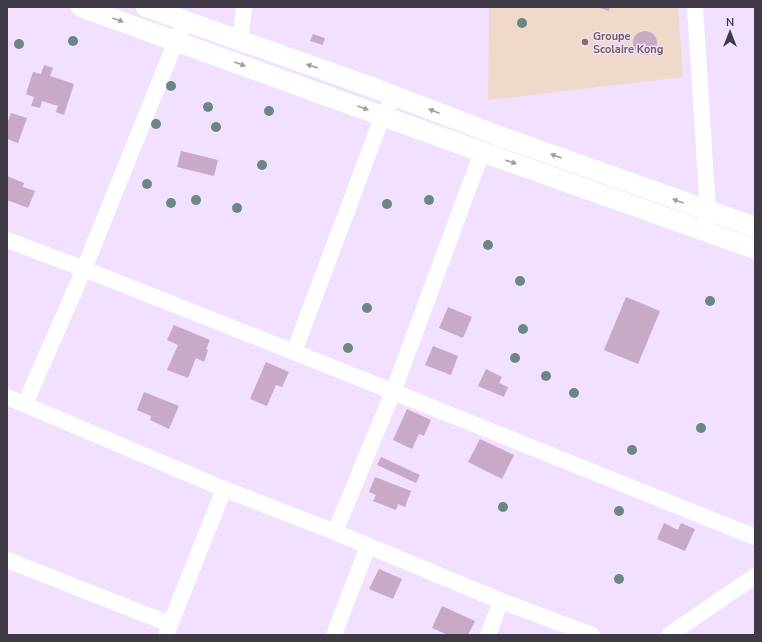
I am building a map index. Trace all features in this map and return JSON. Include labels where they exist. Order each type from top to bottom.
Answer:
[{"type":"main road","points":[[81,7],[482,152],[706,221],[755,227]]},
{"type":"main road","points":[[146,7],[395,96],[499,136],[706,221],[755,249]]},
{"type":"street","points":[[240,41],[244,7]]},
{"type":"street","points":[[695,7],[706,221]]},
{"type":"street","points":[[25,404],[84,269],[184,21]]},
{"type":"street","points":[[294,352],[383,116],[395,96]]},
{"type":"street","points":[[335,532],[392,392],[482,152]]},
{"type":"street","points":[[7,240],[294,352],[755,537]]},
{"type":"street","points":[[7,397],[224,489],[335,532],[501,601],[592,635]]},
{"type":"street","points":[[7,560],[168,630],[224,489]]},
{"type":"street","points":[[334,635],[368,546]]},
{"type":"street","points":[[669,635],[755,576]]},
{"type":"street","points":[[488,635],[501,601]]},
{"type":"shaded area","name":"Groupe Scolaire Kong","points":[[489,7],[678,7],[683,77],[488,100]]},
{"type":"building","points":[[597,7],[610,7],[609,11]]},
{"type":"building","points":[[645,31],[654,34],[657,43],[654,52],[645,55],[636,52],[633,43],[636,34]]},
{"type":"building","points":[[313,34],[325,38],[323,45],[310,41]]},
{"type":"building","points":[[44,65],[53,68],[50,76],[74,84],[64,115],[56,112],[58,106],[42,101],[40,108],[31,106],[34,97],[26,94],[33,72],[41,74]]},
{"type":"building","points":[[11,113],[27,118],[18,143],[7,139],[7,124]]},
{"type":"building","points":[[181,151],[218,160],[214,176],[177,167]]},
{"type":"building","points":[[7,176],[24,183],[23,187],[35,191],[28,208],[7,200]]},
{"type":"building","points":[[626,297],[660,311],[638,364],[604,350]]},
{"type":"building","points":[[448,307],[472,317],[463,338],[439,328]]},
{"type":"building","points":[[174,325],[210,340],[206,349],[208,350],[204,362],[196,358],[188,378],[167,370],[178,345],[167,340]]},
{"type":"building","points":[[433,346],[458,356],[451,375],[425,365]]},
{"type":"building","points":[[266,362],[289,372],[282,387],[276,385],[267,406],[250,399]]},
{"type":"building","points":[[486,369],[502,377],[499,383],[508,387],[504,397],[478,386]]},
{"type":"building","points":[[144,392],[179,406],[169,429],[150,420],[151,416],[137,410]]},
{"type":"building","points":[[407,409],[431,420],[424,436],[419,434],[412,449],[393,440]]},
{"type":"building","points":[[480,439],[514,455],[502,479],[468,462]]},
{"type":"building","points":[[381,457],[420,475],[416,483],[377,465]]},
{"type":"building","points":[[375,477],[411,491],[405,507],[398,504],[396,510],[373,501],[376,495],[369,492]]},
{"type":"building","points":[[664,523],[678,530],[681,523],[695,529],[685,551],[657,539]]},
{"type":"building","points":[[379,569],[402,579],[393,599],[369,589]]},
{"type":"building","points":[[442,606],[475,621],[468,635],[448,635],[432,628]]},
{"type":"place","name":"Groupe Scolaire Kong","points":[[585,42]]}]
